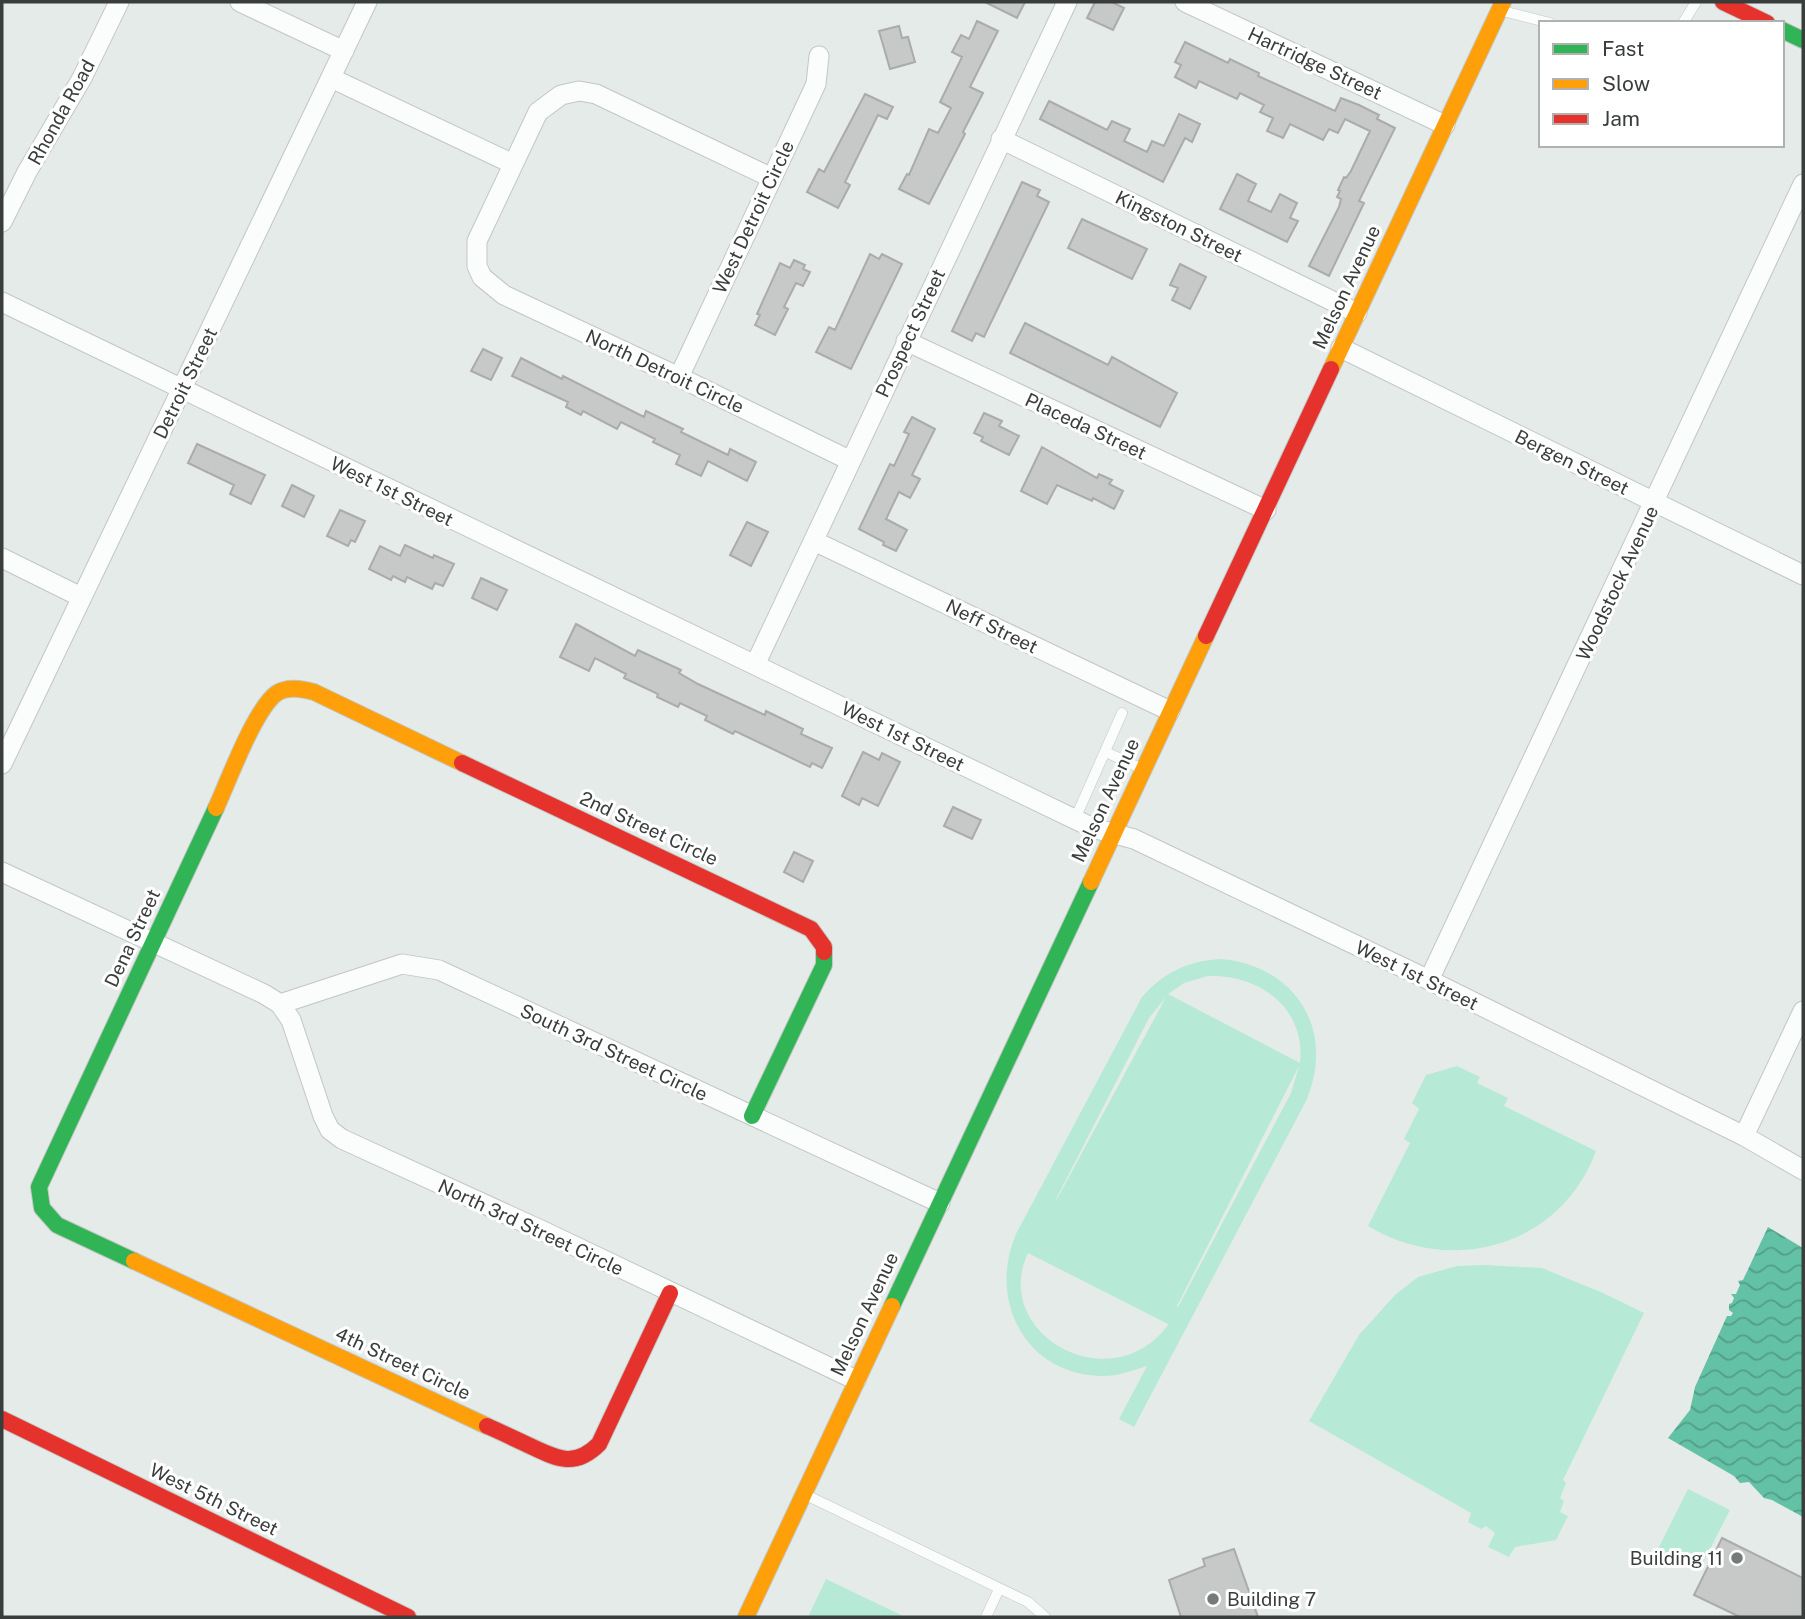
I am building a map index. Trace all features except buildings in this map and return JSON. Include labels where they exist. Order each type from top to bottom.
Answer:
[{"type":"street","name":"Rhonda Road","points":[[2,222],[82,78],[119,2]]},
{"type":"street","points":[[240,2],[344,51]]},
{"type":"street","name":"Detroit Street","points":[[2,764],[368,2]]},
{"type":"street","name":"Prospect Street","points":[[755,665],[1067,2]]},
{"type":"street","name":"Hartridge Street","points":[[1185,2],[1445,125]]},
{"type":"street","points":[[1723,2],[1764,21]]},
{"type":"street","name":"Melson Avenue","points":[[746,1617],[1501,6]]},
{"type":"street","points":[[1784,31],[1803,40]]},
{"type":"street","name":"West Detroit Circle","points":[[679,377],[817,84],[819,56]]},
{"type":"street","points":[[331,78],[513,164],[538,112],[561,95],[579,92],[596,94],[772,178]]},
{"type":"street","name":"Kingston Street","points":[[1001,139],[1357,313]]},
{"type":"street","name":"North Detroit Circle","points":[[513,164],[477,241],[477,266],[482,277],[504,295],[851,461]]},
{"type":"street","name":"Woodstock Avenue","points":[[1429,981],[1803,184]]},
{"type":"street","name":"West 1st Street","points":[[2,302],[1093,828],[1147,845],[1744,1136],[1803,1170]]},
{"type":"street","name":"Placeda Street","points":[[906,341],[1266,510]]},
{"type":"street","name":"Bergen Street","points":[[1341,348],[1803,575]]},
{"type":"street","name":"Neff Street","points":[[814,541],[1170,711]]},
{"type":"street","points":[[2,558],[81,597]]},
{"type":"street","name":"2nd Street Circle","points":[[278,691],[295,687],[314,692],[811,929],[824,947],[824,965],[752,1116]]},
{"type":"street","name":"Dena Street","points":[[42,1209],[38,1198],[39,1186],[260,712],[278,691]]},
{"type":"street","points":[[2,872],[264,994],[280,1004]]},
{"type":"street","name":"South 3rd Street Circle","points":[[280,1004],[402,964],[439,970],[940,1203]]},
{"type":"street","name":"North 3rd Street Circle","points":[[280,1004],[291,1020],[323,1116],[330,1130],[336,1134],[856,1380]]},
{"type":"street","points":[[1744,1136],[1803,1011]]},
{"type":"street","name":"4th Street Circle","points":[[42,1209],[48,1219],[57,1224],[556,1458],[569,1461],[590,1454],[599,1444],[670,1293]]},
{"type":"street","name":"West 5th Street","points":[[2,1419],[408,1617]]},
{"type":"lane","points":[[1684,21],[1696,2]]},
{"type":"lane","points":[[1501,6],[1544,21]]},
{"type":"lane","points":[[1075,819],[1122,713]]},
{"type":"lane","points":[[1106,752],[1142,769]]},
{"type":"lane","points":[[804,1494],[1028,1602],[1045,1617]]},
{"type":"lane","points":[[986,1617],[999,1589]]},
{"type":"shaded area","points":[[1221,959],[1248,964],[1271,974],[1289,989],[1303,1006],[1312,1027],[1316,1050],[1314,1075],[1306,1101],[1134,1427],[1119,1419],[1147,1366],[1117,1375],[1099,1376],[1073,1372],[1050,1362],[1032,1347],[1019,1328],[1010,1307],[1008,1259],[1016,1234],[1142,997],[1177,969],[1198,962]],"holes":[[[1208,976],[1227,977],[1261,988],[1287,1011],[1295,1026],[1300,1043],[1300,1063],[1168,994],[1184,983]],[[1166,997],[1056,1199],[1149,1018]],[[1299,1066],[1291,1093],[1177,1306]],[[1028,1253],[1168,1325],[1144,1347],[1117,1358],[1089,1357],[1062,1348],[1041,1332],[1026,1309],[1021,1283]]]},
{"type":"shaded area","points":[[1457,1066],[1480,1077],[1477,1083],[1508,1098],[1504,1106],[1596,1151],[1580,1184],[1557,1210],[1531,1230],[1500,1243],[1468,1250],[1434,1249],[1400,1241],[1368,1226],[1410,1143],[1404,1139],[1419,1109],[1412,1103],[1426,1075]]},
{"type":"shaded area","points":[[1457,1266],[1542,1268],[1644,1313],[1563,1480],[1566,1483],[1560,1498],[1564,1501],[1560,1512],[1568,1516],[1556,1540],[1515,1547],[1509,1557],[1488,1547],[1495,1533],[1486,1526],[1481,1529],[1468,1522],[1471,1513],[1309,1421],[1359,1335],[1395,1295],[1418,1277]]},
{"type":"shaded area","points":[[1688,1489],[1730,1510],[1699,1571],[1657,1551]]},
{"type":"shaded area","points":[[826,1579],[901,1615],[808,1617]]},
{"type":"water","points":[[1768,1227],[1803,1248],[1803,1517],[1764,1498],[1749,1482],[1740,1483],[1734,1476],[1668,1438],[1690,1410],[1695,1387],[1727,1316],[1733,1313],[1729,1310],[1729,1304],[1734,1298],[1731,1294],[1736,1294],[1740,1285],[1738,1281],[1743,1280]]},
{"type":"traffic: fast","points":[[1784,31],[1803,40]]},
{"type":"traffic: fast","points":[[134,1261],[57,1225],[42,1208],[39,1187],[216,808]]},
{"type":"traffic: fast","points":[[892,1306],[1091,882]]},
{"type":"traffic: fast","points":[[752,1116],[824,965],[824,952]]},
{"type":"traffic: slow","points":[[1331,369],[1503,2]]},
{"type":"traffic: slow","points":[[1091,882],[1206,636]]},
{"type":"traffic: slow","points":[[216,808],[260,714],[277,693],[286,689],[314,692],[462,763]]},
{"type":"traffic: slow","points":[[134,1261],[487,1426]]},
{"type":"traffic: slow","points":[[746,1617],[892,1306]]},
{"type":"traffic: jam","points":[[1723,2],[1763,21]]},
{"type":"traffic: jam","points":[[1206,636],[1331,369]]},
{"type":"traffic: jam","points":[[462,763],[811,929],[824,947],[824,952]]},
{"type":"traffic: jam","points":[[487,1426],[556,1457],[573,1459],[590,1452],[599,1444],[670,1293]]},
{"type":"traffic: jam","points":[[2,1419],[408,1617]]},
{"type":"place","name":"Building 11","points":[[1737,1558]]},
{"type":"place","name":"Building 7","points":[[1213,1599]]}]
